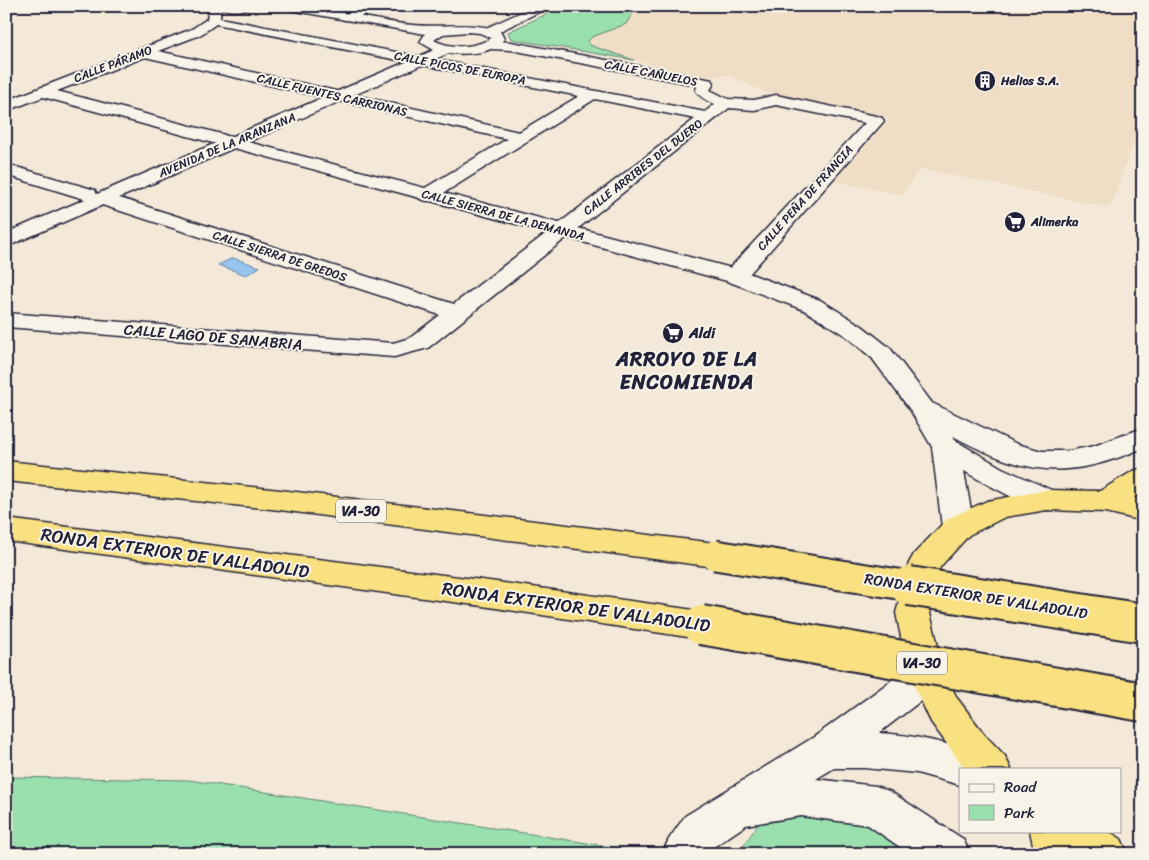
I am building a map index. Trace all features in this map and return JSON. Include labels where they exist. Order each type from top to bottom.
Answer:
[{"type":"highway","name":"RONDA EXTERIOR DE VALLADOLID","points":[[6,471],[280,500],[714,555],[1143,623]]},
{"type":"highway","points":[[1106,502],[1143,478]]},
{"type":"highway","points":[[990,768],[970,746],[944,710],[927,675],[913,613],[926,563],[958,527],[998,508],[1047,500],[1106,502],[1143,510]]},
{"type":"highway","name":"RONDA EXTERIOR DE VALLADOLID","points":[[6,530],[473,592],[700,625],[1143,702]]},
{"type":"highway","points":[[1051,832],[1057,854]]},
{"type":"highway","points":[[1069,832],[1106,854]]},
{"type":"street","points":[[225,6],[245,6]]},
{"type":"street","name":"CALLE PÁRAMO","points":[[6,106],[196,32],[215,14],[245,6]]},
{"type":"street","points":[[290,6],[416,29],[438,40],[469,49],[528,6]]},
{"type":"street","points":[[348,17],[378,6]]},
{"type":"street","points":[[438,40],[488,36],[545,6]]},
{"type":"street","name":"CALLE PICOS DE EUROPA","points":[[215,14],[415,59],[707,118]]},
{"type":"street","name":"CALLE CAÑUELOS","points":[[488,36],[511,46],[706,83],[703,91],[710,97],[726,103],[754,105],[771,103],[776,100],[876,121]]},
{"type":"street","name":"AVENIDA DE LA ARANZANA","points":[[6,241],[96,197],[415,59],[438,40]]},
{"type":"street","name":"CALLE FUENTES CARRIONAS","points":[[142,52],[522,138]]},
{"type":"street","name":"CALLE SIERRA DE LA DEMANDA","points":[[42,92],[735,276],[812,305],[854,330],[881,353],[923,409],[946,447],[958,527]]},
{"type":"street","points":[[428,195],[593,94]]},
{"type":"street","name":"CALLE ARRIBES DEL DUERO","points":[[419,342],[726,103]]},
{"type":"street","name":"CALLE PEÑA DE FRANCIA","points":[[735,276],[876,121]]},
{"type":"street","name":"CALLE SIERRA DE GREDOS","points":[[6,169],[457,313]]},
{"type":"street","name":"AVENIDA DE LA ARANZANA","points":[[6,230],[96,197]]},
{"type":"street","name":"CALLE LAGO DE SANABRIA","points":[[6,320],[364,349],[394,350],[419,342]]},
{"type":"street","name":"CALLE SIERRA DE LA DEMANDA","points":[[923,409],[983,440],[1024,456],[1057,462],[1096,456],[1143,437]]},
{"type":"street","name":"CALLE SIERRA DE LA DEMANDA","points":[[946,447],[992,475],[1047,500]]},
{"type":"street","points":[[684,854],[700,831],[828,750],[927,675]]},
{"type":"street","points":[[828,750],[891,750],[946,760],[966,768]]},
{"type":"street","points":[[734,808],[801,797],[876,806],[948,854]]},
{"type":"shaded area","points":[[637,6],[1143,6],[1143,118],[1110,208],[920,169],[902,195],[834,181],[890,119],[778,98],[730,76],[689,77],[605,51],[588,43],[588,40],[592,37],[626,24]]},
{"type":"green space","points":[[564,6],[637,6],[626,24],[592,37],[588,41],[590,45],[634,60],[511,39],[508,32]]},
{"type":"green space","points":[[6,777],[189,780],[625,849],[622,854],[6,854]]},
{"type":"green space","points":[[848,812],[924,854],[738,854],[765,814]]},
{"type":"water","points":[[233,258],[260,267],[246,275],[218,265]]},
{"type":"place","name":"Helios S.A.","points":[[985,81]]},
{"type":"place","name":"Alimerka","points":[[1015,222]]},
{"type":"place","name":"Aldi","points":[[673,333]]},
{"type":"district","name":"ARROYO DE LA ENCOMIENDA","points":[[687,370]]}]
